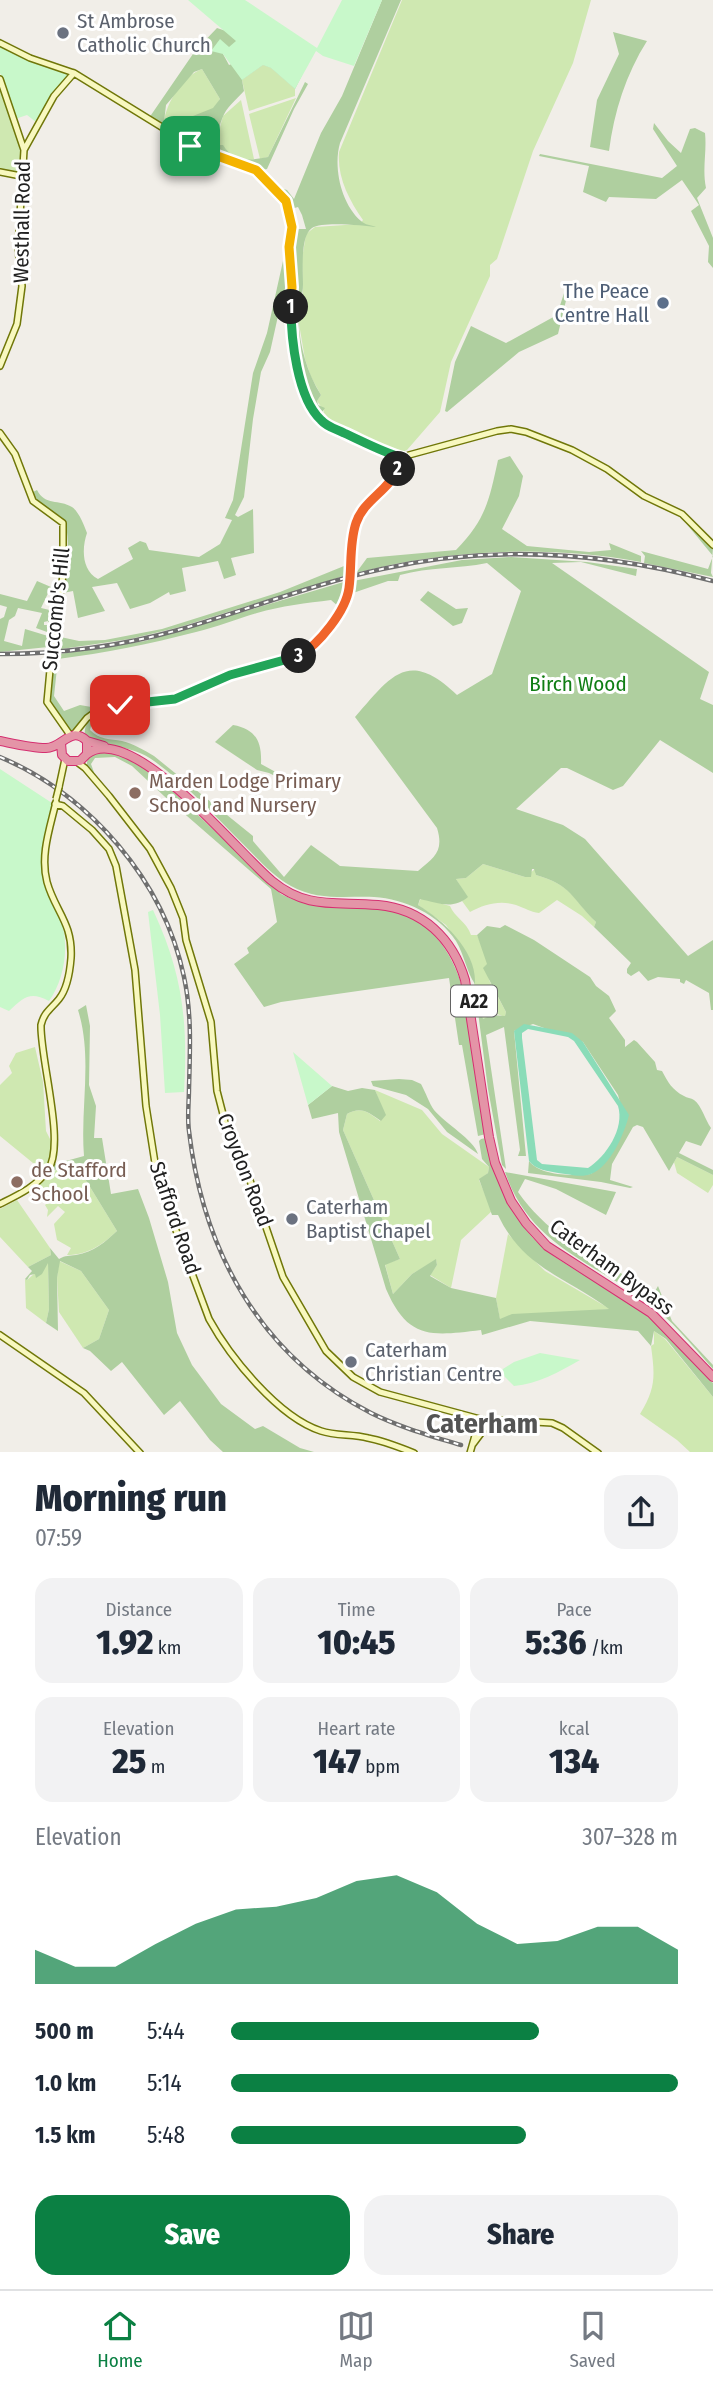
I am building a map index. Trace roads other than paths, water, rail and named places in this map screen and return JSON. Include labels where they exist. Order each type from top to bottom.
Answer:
[{"type":"highway","name":"A22","points":[[23,747],[46,748],[72,737]]},
{"type":"highway","points":[[72,737],[75,761]]},
{"type":"highway","points":[[72,737],[75,761]]},
{"type":"highway","name":"Caterham Bypass","points":[[72,737],[96,745],[128,750],[155,764],[270,873],[295,891],[325,899],[378,900],[401,904],[427,916],[445,931],[461,954],[470,979],[495,1149],[517,1203],[531,1224],[560,1250],[623,1287],[655,1310],[713,1371]]},
{"type":"highway","name":"A22","points":[[0,743],[75,761]]},
{"type":"highway","name":"Caterham Bypass","points":[[75,761],[96,749],[135,757],[152,767],[266,876],[293,895],[320,903],[379,905],[400,909],[424,920],[439,932],[457,957],[465,980],[489,1137],[499,1174],[511,1201],[547,1246],[643,1306],[671,1331],[713,1377]]},
{"type":"street","points":[[0,43],[30,58],[75,73],[184,142],[260,174],[282,196],[288,206],[292,227],[289,247],[293,340],[300,377],[313,410],[329,426],[381,452],[403,458],[497,431],[510,429],[526,432],[572,450],[607,468],[644,496],[680,512],[713,545]]},
{"type":"street","points":[[24,150],[54,96],[75,73]]},
{"type":"street","name":"Westhall Road","points":[[0,79],[24,150],[18,248],[22,286],[17,324],[0,366]]},
{"type":"street","points":[[0,172],[21,176]]},
{"type":"street","name":"Succomb's Hill","points":[[0,433],[15,454],[33,501],[59,519],[64,526],[63,575],[47,702],[72,737]]},
{"type":"street","points":[[72,737],[83,727],[87,718],[98,710],[175,699],[230,675],[292,659],[311,648],[328,630],[349,592],[351,550],[356,523],[362,511],[392,482],[403,458]]},
{"type":"street","points":[[0,1204],[33,1185],[50,1168],[53,1161],[52,1112],[41,1025],[45,1013],[64,991],[71,957],[71,940],[65,919],[50,890],[45,867],[46,841],[60,787],[75,761]]},
{"type":"street","name":"Croydon Road","points":[[75,761],[151,850],[177,902],[211,1022],[217,1091],[225,1122],[244,1163],[284,1277],[314,1334],[340,1367],[373,1388],[467,1416],[482,1424]]},
{"type":"street","name":"Stafford Road","points":[[56,802],[92,830],[109,849],[116,866],[135,970],[146,1110],[158,1182],[201,1301],[214,1328],[250,1377],[293,1417],[319,1430],[365,1437],[414,1452]]},
{"type":"street","points":[[0,1335],[85,1393],[140,1452]]},
{"type":"street","points":[[470,1452],[482,1424],[498,1419],[552,1423],[598,1452]]},
{"type":"railway","points":[[0,654],[68,651],[112,645],[178,630],[356,575],[424,561],[465,556],[507,554],[590,558],[631,563],[713,581]]},
{"type":"railway","points":[[0,757],[33,773],[64,794],[92,818],[118,845],[141,875],[159,907],[174,942],[187,991],[190,1032],[188,1126],[196,1175],[223,1258],[244,1296],[268,1330],[298,1362],[332,1389],[382,1418],[461,1445]]},
{"type":"place","name":"St Ambrose Catholic Church","points":[[63,33]]},
{"type":"place","name":"The Peace Centre Hall","points":[[663,303]]},
{"type":"place","name":"Marden Lodge Primary School and Nursery","points":[[135,793]]},
{"type":"place","name":"de Stafford School","points":[[17,1182]]},
{"type":"place","name":"Caterham Baptist Chapel","points":[[292,1219]]},
{"type":"place","name":"Caterham Christian Centre","points":[[351,1362]]},
{"type":"district","name":"Caterham","points":[[482,1423]]},
{"type":"park label","name":"Birch Wood","points":[[578,684]]}]
